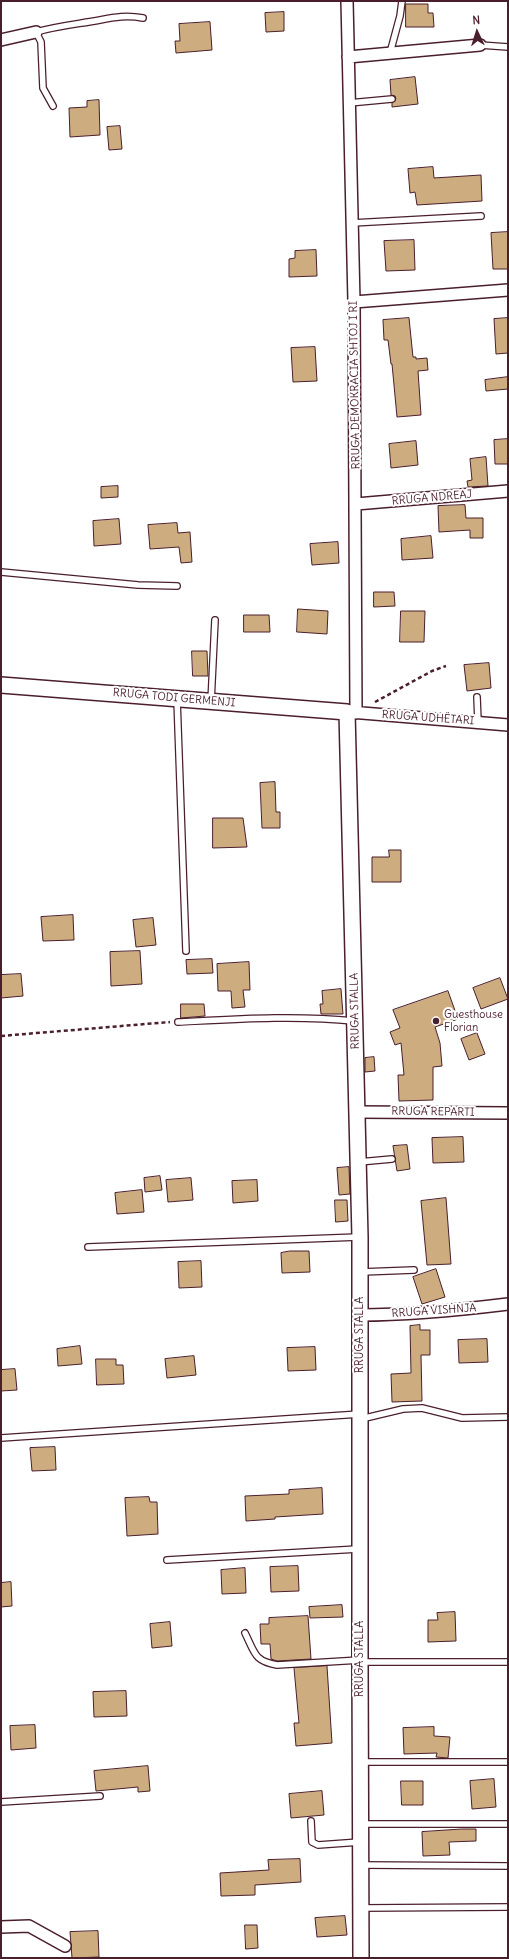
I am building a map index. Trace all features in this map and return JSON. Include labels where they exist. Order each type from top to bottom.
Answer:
[{"type":"street","name":"RRUGA DEMOKRACIA SHTOJ I RI","points":[[347,1],[354,302],[356,504],[353,709]]},
{"type":"street","points":[[1,40],[36,32]]},
{"type":"street","points":[[348,57],[480,45]]},
{"type":"street","points":[[354,302],[508,290]]},
{"type":"street","name":"RRUGA NDREAJ","points":[[356,504],[508,491]]},
{"type":"street","name":"RRUGA TODI GERMENJI","points":[[1,685],[212,702],[353,709]]},
{"type":"street","name":"RRUGA UDHËTARI","points":[[353,709],[508,724]]},
{"type":"street","name":"RRUGA STALLA","points":[[353,709],[357,1112],[360,1237],[361,1958]]},
{"type":"street","name":"RRUGA REPARTI","points":[[357,1112],[508,1113]]},
{"type":"street","name":"RRUGA VISHNJA","points":[[360,1315],[383,1315],[469,1309],[508,1304]]},
{"type":"street","points":[[1,1927],[29,1926],[65,1946]]},
{"type":"lane","points":[[390,53],[400,16],[402,1]]},
{"type":"lane","points":[[53,106],[43,88],[41,42],[36,32],[72,23],[109,18],[128,16],[143,18]]},
{"type":"lane","points":[[480,45],[508,47]]},
{"type":"lane","points":[[349,103],[392,99]]},
{"type":"lane","points":[[352,223],[480,216]]},
{"type":"lane","points":[[1,572],[177,586]]},
{"type":"lane","points":[[212,702],[214,620]]},
{"type":"lane","points":[[477,697],[478,722]]},
{"type":"lane","points":[[177,699],[186,951]]},
{"type":"lane","points":[[178,1022],[274,1018],[328,1018],[356,1021]]},
{"type":"lane","points":[[359,1162],[392,1159]]},
{"type":"lane","points":[[88,1247],[360,1237]]},
{"type":"lane","points":[[360,1272],[414,1270]]},
{"type":"lane","points":[[1,1438],[360,1416],[403,1409],[422,1408],[462,1418],[508,1418]]},
{"type":"lane","points":[[167,1560],[360,1549]]},
{"type":"lane","points":[[245,1633],[258,1659],[277,1665],[360,1661],[508,1662]]},
{"type":"lane","points":[[360,1762],[508,1762]]},
{"type":"lane","points":[[1,1802],[100,1796]]},
{"type":"lane","points":[[311,1820],[312,1842],[318,1845],[361,1842]]},
{"type":"lane","points":[[360,1824],[508,1824]]},
{"type":"lane","points":[[361,1865],[508,1866]]},
{"type":"lane","points":[[361,1908],[508,1907]]},
{"type":"path","points":[[353,709],[374,702],[432,671],[446,666]]},
{"type":"path","points":[[1,1036],[178,1022]]},
{"type":"building","points":[[406,4],[428,4],[428,13],[433,13],[434,27],[406,27]]},
{"type":"building","points":[[284,12],[284,31],[266,32],[265,13]]},
{"type":"building","points":[[210,22],[212,50],[176,53],[175,41],[180,41],[179,24]]},
{"type":"building","points":[[415,77],[418,104],[392,107],[392,103],[396,99],[395,96],[391,95],[390,80]]},
{"type":"building","points":[[99,100],[100,135],[70,137],[69,108],[87,107],[87,101]]},
{"type":"building","points":[[120,126],[122,149],[109,150],[107,127]]},
{"type":"building","points":[[433,167],[434,178],[481,175],[482,201],[417,205],[415,192],[410,193],[408,169]]},
{"type":"building","points":[[508,232],[508,269],[493,269],[491,233]]},
{"type":"building","points":[[414,240],[415,270],[386,271],[384,241]]},
{"type":"building","points":[[316,250],[317,276],[289,277],[289,259],[295,258],[295,251]]},
{"type":"building","points":[[409,318],[413,357],[416,357],[416,359],[427,358],[428,370],[418,371],[421,415],[397,417],[392,364],[388,340],[384,340],[383,320]]},
{"type":"building","points":[[508,318],[508,353],[496,354],[494,319]]},
{"type":"building","points":[[315,347],[317,381],[293,382],[291,348]]},
{"type":"building","points":[[508,377],[508,389],[486,391],[485,380]]},
{"type":"building","points":[[508,439],[508,464],[495,464],[494,440]]},
{"type":"building","points":[[416,441],[418,465],[391,468],[389,444]]},
{"type":"building","points":[[486,457],[488,486],[468,487],[467,481],[472,480],[470,459]]},
{"type":"building","points":[[118,486],[118,497],[101,498],[101,487]]},
{"type":"building","points":[[465,505],[466,518],[483,518],[483,538],[470,538],[470,530],[439,532],[438,506]]},
{"type":"building","points":[[119,519],[121,544],[94,546],[93,521]]},
{"type":"building","points":[[177,523],[178,533],[190,532],[192,562],[181,563],[179,547],[150,549],[148,525]]},
{"type":"building","points":[[431,536],[433,558],[402,560],[401,539]]},
{"type":"building","points":[[338,542],[339,563],[312,565],[310,544]]},
{"type":"building","points":[[374,592],[394,592],[395,606],[374,607]]},
{"type":"building","points":[[298,609],[328,611],[327,634],[297,632]]},
{"type":"building","points":[[401,611],[425,611],[424,642],[400,642]]},
{"type":"building","points":[[244,615],[269,615],[270,632],[244,632]]},
{"type":"building","points":[[192,651],[207,651],[208,676],[193,676]]},
{"type":"building","points":[[489,663],[491,688],[467,691],[464,665]]},
{"type":"building","points":[[275,782],[276,812],[280,812],[280,828],[262,828],[260,783]]},
{"type":"building","points":[[213,818],[243,818],[247,847],[213,848]]},
{"type":"building","points":[[389,850],[401,850],[401,882],[372,882],[372,857],[389,857]]},
{"type":"building","points":[[73,915],[74,940],[43,941],[41,917]]},
{"type":"building","points":[[153,918],[156,945],[136,947],[133,920]]},
{"type":"building","points":[[140,951],[142,984],[111,986],[110,952]]},
{"type":"building","points":[[212,959],[213,973],[187,974],[186,960]]},
{"type":"building","points":[[249,962],[250,990],[243,990],[245,1007],[232,1008],[231,991],[218,991],[217,964]]},
{"type":"building","points":[[21,974],[23,996],[1,998],[1,975]]},
{"type":"building","points":[[500,978],[508,999],[481,1009],[473,988]]},
{"type":"building","points":[[341,989],[343,1014],[321,1014],[320,1004],[323,1004],[322,991]]},
{"type":"building","points":[[448,991],[458,1019],[435,1027],[440,1043],[442,1066],[433,1067],[433,1100],[399,1101],[398,1075],[404,1075],[401,1043],[395,1045],[390,1032],[400,1028],[393,1010]]},
{"type":"building","points":[[181,1004],[204,1004],[205,1016],[181,1018]]},
{"type":"building","points":[[477,1033],[485,1054],[469,1060],[461,1039]]},
{"type":"building","points":[[374,1057],[375,1071],[365,1072],[365,1058]]},
{"type":"building","points":[[463,1137],[464,1162],[433,1163],[432,1138]]},
{"type":"building","points":[[407,1145],[410,1169],[397,1171],[393,1146]]},
{"type":"building","points":[[349,1167],[350,1194],[339,1195],[337,1168]]},
{"type":"building","points":[[160,1176],[162,1190],[145,1192],[144,1178]]},
{"type":"building","points":[[191,1178],[193,1200],[168,1202],[166,1180]]},
{"type":"building","points":[[257,1180],[258,1201],[233,1203],[232,1181]]},
{"type":"building","points":[[142,1190],[144,1212],[117,1214],[115,1193]]},
{"type":"building","points":[[446,1198],[451,1264],[427,1265],[421,1201]]},
{"type":"building","points":[[335,1200],[347,1200],[348,1221],[336,1222]]},
{"type":"building","points":[[290,1251],[309,1251],[310,1272],[282,1273],[281,1253]]},
{"type":"building","points":[[201,1261],[202,1287],[179,1288],[178,1262]]},
{"type":"building","points":[[436,1269],[445,1297],[422,1304],[413,1277]]},
{"type":"building","points":[[420,1325],[420,1330],[430,1330],[430,1355],[421,1355],[422,1401],[392,1402],[391,1374],[411,1373],[410,1326]]},
{"type":"building","points":[[487,1339],[488,1362],[459,1363],[458,1340]]},
{"type":"building","points":[[80,1346],[82,1364],[58,1366],[57,1349]]},
{"type":"building","points":[[315,1347],[316,1370],[288,1371],[287,1348]]},
{"type":"building","points":[[194,1356],[196,1375],[167,1378],[165,1359]]},
{"type":"building","points":[[96,1359],[116,1359],[116,1365],[123,1365],[124,1384],[97,1385]]},
{"type":"building","points":[[15,1369],[17,1390],[1,1391],[1,1370]]},
{"type":"building","points":[[55,1447],[56,1470],[32,1471],[30,1448]]},
{"type":"building","points":[[322,1488],[323,1514],[275,1517],[275,1519],[246,1521],[245,1496],[289,1494],[289,1490]]},
{"type":"building","points":[[149,1497],[150,1502],[157,1502],[158,1534],[127,1536],[125,1498]]},
{"type":"building","points":[[298,1566],[299,1591],[271,1592],[270,1567]]},
{"type":"building","points":[[245,1568],[246,1593],[222,1594],[221,1570]]},
{"type":"building","points":[[11,1582],[12,1606],[1,1607],[1,1583]]},
{"type":"building","points":[[342,1605],[343,1617],[310,1618],[309,1607]]},
{"type":"building","points":[[455,1612],[456,1641],[428,1642],[428,1620],[438,1620],[437,1613]]},
{"type":"building","points":[[308,1616],[311,1659],[277,1661],[271,1659],[270,1644],[261,1644],[260,1624],[269,1624],[269,1618]]},
{"type":"building","points":[[170,1622],[172,1646],[152,1648],[150,1624]]},
{"type":"building","points":[[327,1666],[332,1743],[296,1746],[294,1723],[299,1723],[294,1668]]},
{"type":"building","points":[[126,1691],[127,1716],[94,1717],[93,1692]]},
{"type":"building","points":[[35,1725],[36,1748],[11,1750],[10,1726]]},
{"type":"building","points":[[434,1727],[434,1736],[450,1737],[448,1758],[436,1757],[437,1753],[404,1754],[403,1728]]},
{"type":"building","points":[[148,1766],[150,1791],[138,1792],[138,1787],[96,1791],[94,1771]]},
{"type":"building","points":[[494,1779],[496,1807],[472,1809],[470,1781]]},
{"type":"building","points":[[401,1781],[423,1781],[423,1805],[402,1805]]},
{"type":"building","points":[[322,1791],[324,1815],[291,1818],[289,1794]]},
{"type":"building","points":[[476,1829],[476,1841],[449,1842],[450,1855],[423,1856],[422,1832]]},
{"type":"building","points":[[300,1859],[301,1882],[255,1885],[255,1895],[221,1896],[220,1873],[269,1870],[268,1860]]},
{"type":"building","points":[[345,1916],[347,1935],[317,1937],[315,1918]]},
{"type":"building","points":[[245,1925],[257,1925],[258,1948],[246,1949]]},
{"type":"building","points":[[98,1931],[99,1957],[72,1958],[70,1932]]},
{"type":"place","name":"Guesthouse Florian","points":[[436,1021]]}]
